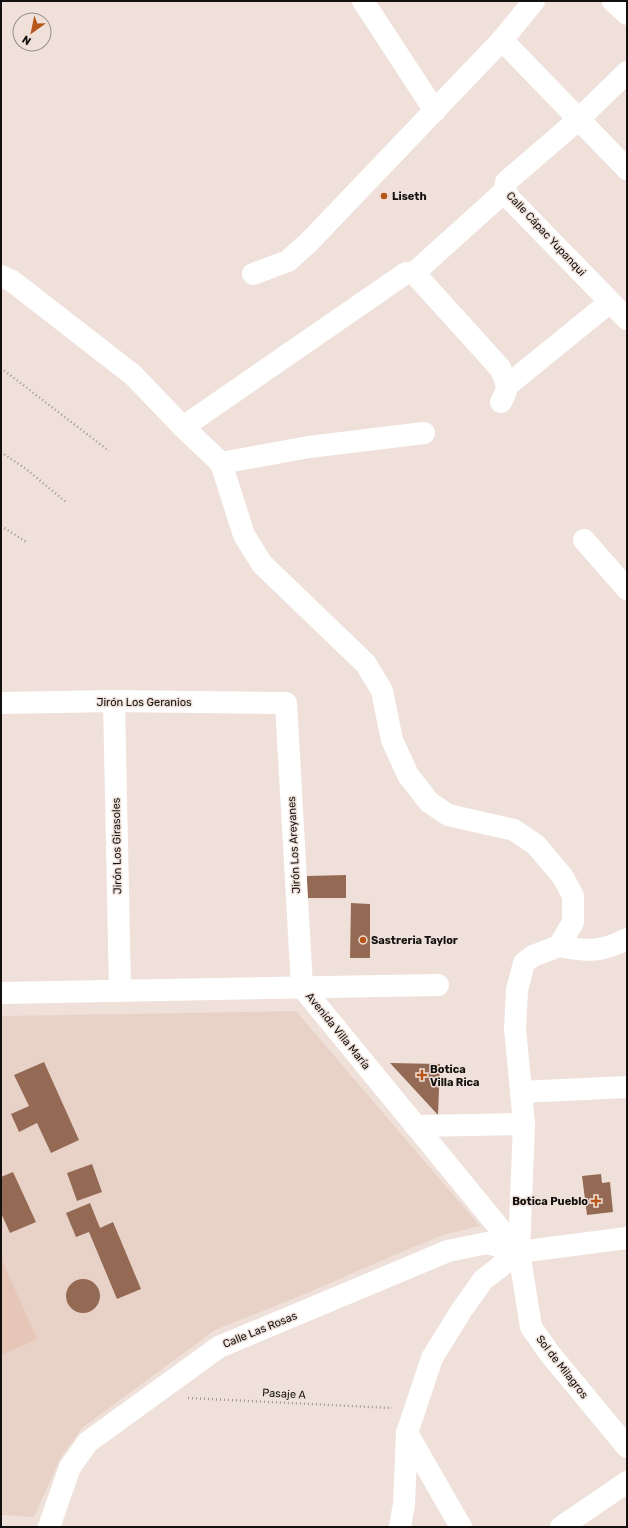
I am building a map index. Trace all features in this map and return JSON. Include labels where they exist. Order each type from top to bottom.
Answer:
[{"type":"street","points":[[363,1],[435,111]]},
{"type":"street","points":[[253,274],[288,261],[337,214],[502,40],[534,1]]},
{"type":"street","points":[[613,1],[627,14]]},
{"type":"street","points":[[502,40],[627,169]]},
{"type":"street","name":"Calle Cápac Yupanqui","points":[[627,72],[579,119],[506,182],[505,191],[511,200],[627,319]]},
{"type":"street","points":[[414,274],[505,191]]},
{"type":"street","points":[[183,427],[406,273],[414,274],[500,368],[504,393],[610,302]]},
{"type":"street","points":[[1,276],[12,281],[133,375],[183,427],[221,463],[244,535],[262,564],[366,664],[382,691],[392,740],[408,775],[430,802],[448,814],[514,830],[536,845],[563,878],[573,896],[573,922],[560,946],[594,950],[614,945],[627,939]]},
{"type":"street","points":[[221,463],[309,448],[424,433]]},
{"type":"street","points":[[584,540],[627,589]]},
{"type":"street","name":"Jirón Los Geranios","points":[[1,702],[114,701],[286,703]]},
{"type":"street","name":"Jirón Los Girasoles","points":[[114,701],[120,990]]},
{"type":"street","name":"Jirón Los Areyanes","points":[[286,703],[302,987]]},
{"type":"street","name":"Sol de Milagros","points":[[560,946],[533,956],[524,963],[517,990],[515,1028],[524,1124],[519,1252],[531,1327],[550,1354],[627,1447]]},
{"type":"street","points":[[302,987],[438,985]]},
{"type":"street","name":"Avenida Villa María","points":[[1,993],[302,987],[519,1252]]},
{"type":"street","points":[[521,1092],[627,1087]]},
{"type":"street","points":[[416,1126],[524,1124]]},
{"type":"street","points":[[400,1527],[404,1504],[407,1433],[432,1358],[461,1311],[483,1280],[519,1252],[627,1238]]},
{"type":"street","name":"Calle Las Rosas","points":[[49,1527],[70,1467],[88,1442],[219,1347],[448,1251],[487,1243],[519,1252]]},
{"type":"street","points":[[407,1433],[461,1527]]},
{"type":"street","points":[[561,1527],[627,1482]]},
{"type":"path","points":[[1,368],[110,451]]},
{"type":"path","points":[[1,452],[26,469],[66,502]]},
{"type":"path","points":[[1,526],[28,543]]},
{"type":"path","name":"Pasaje A","points":[[151,1396],[415,1409]]},
{"type":"shaded area","points":[[296,1011],[480,1226],[443,1235],[305,1294],[215,1330],[82,1428],[60,1459],[34,1517],[1,1515],[1,1016]]},
{"type":"shaded area","points":[[1,1258],[37,1339],[1,1355]]},
{"type":"building","points":[[346,875],[346,898],[307,898],[307,876]]},
{"type":"building","points":[[351,903],[370,904],[370,958],[350,958]]},
{"type":"building","points":[[44,1062],[79,1140],[51,1153],[37,1123],[19,1132],[11,1114],[29,1106],[14,1075]]},
{"type":"building","points":[[390,1063],[440,1064],[438,1115]]},
{"type":"building","points":[[92,1164],[102,1192],[77,1201],[67,1173]]},
{"type":"building","points":[[13,1172],[36,1222],[10,1233],[1,1213],[1,1177]]},
{"type":"building","points":[[601,1174],[602,1183],[610,1182],[613,1212],[587,1215],[582,1176]]},
{"type":"building","points":[[90,1203],[100,1228],[113,1222],[141,1289],[117,1299],[89,1232],[76,1237],[66,1213]]},
{"type":"building","points":[[83,1279],[95,1284],[100,1296],[95,1308],[83,1313],[71,1308],[66,1296],[71,1284]]},
{"type":"place","name":"Liseth","points":[[384,196]]},
{"type":"place","name":"Sastreria Taylor","points":[[363,940]]},
{"type":"place","name":"Botica Villa Rica","points":[[422,1075]]},
{"type":"place","name":"Botica Pueblo","points":[[596,1201]]}]
